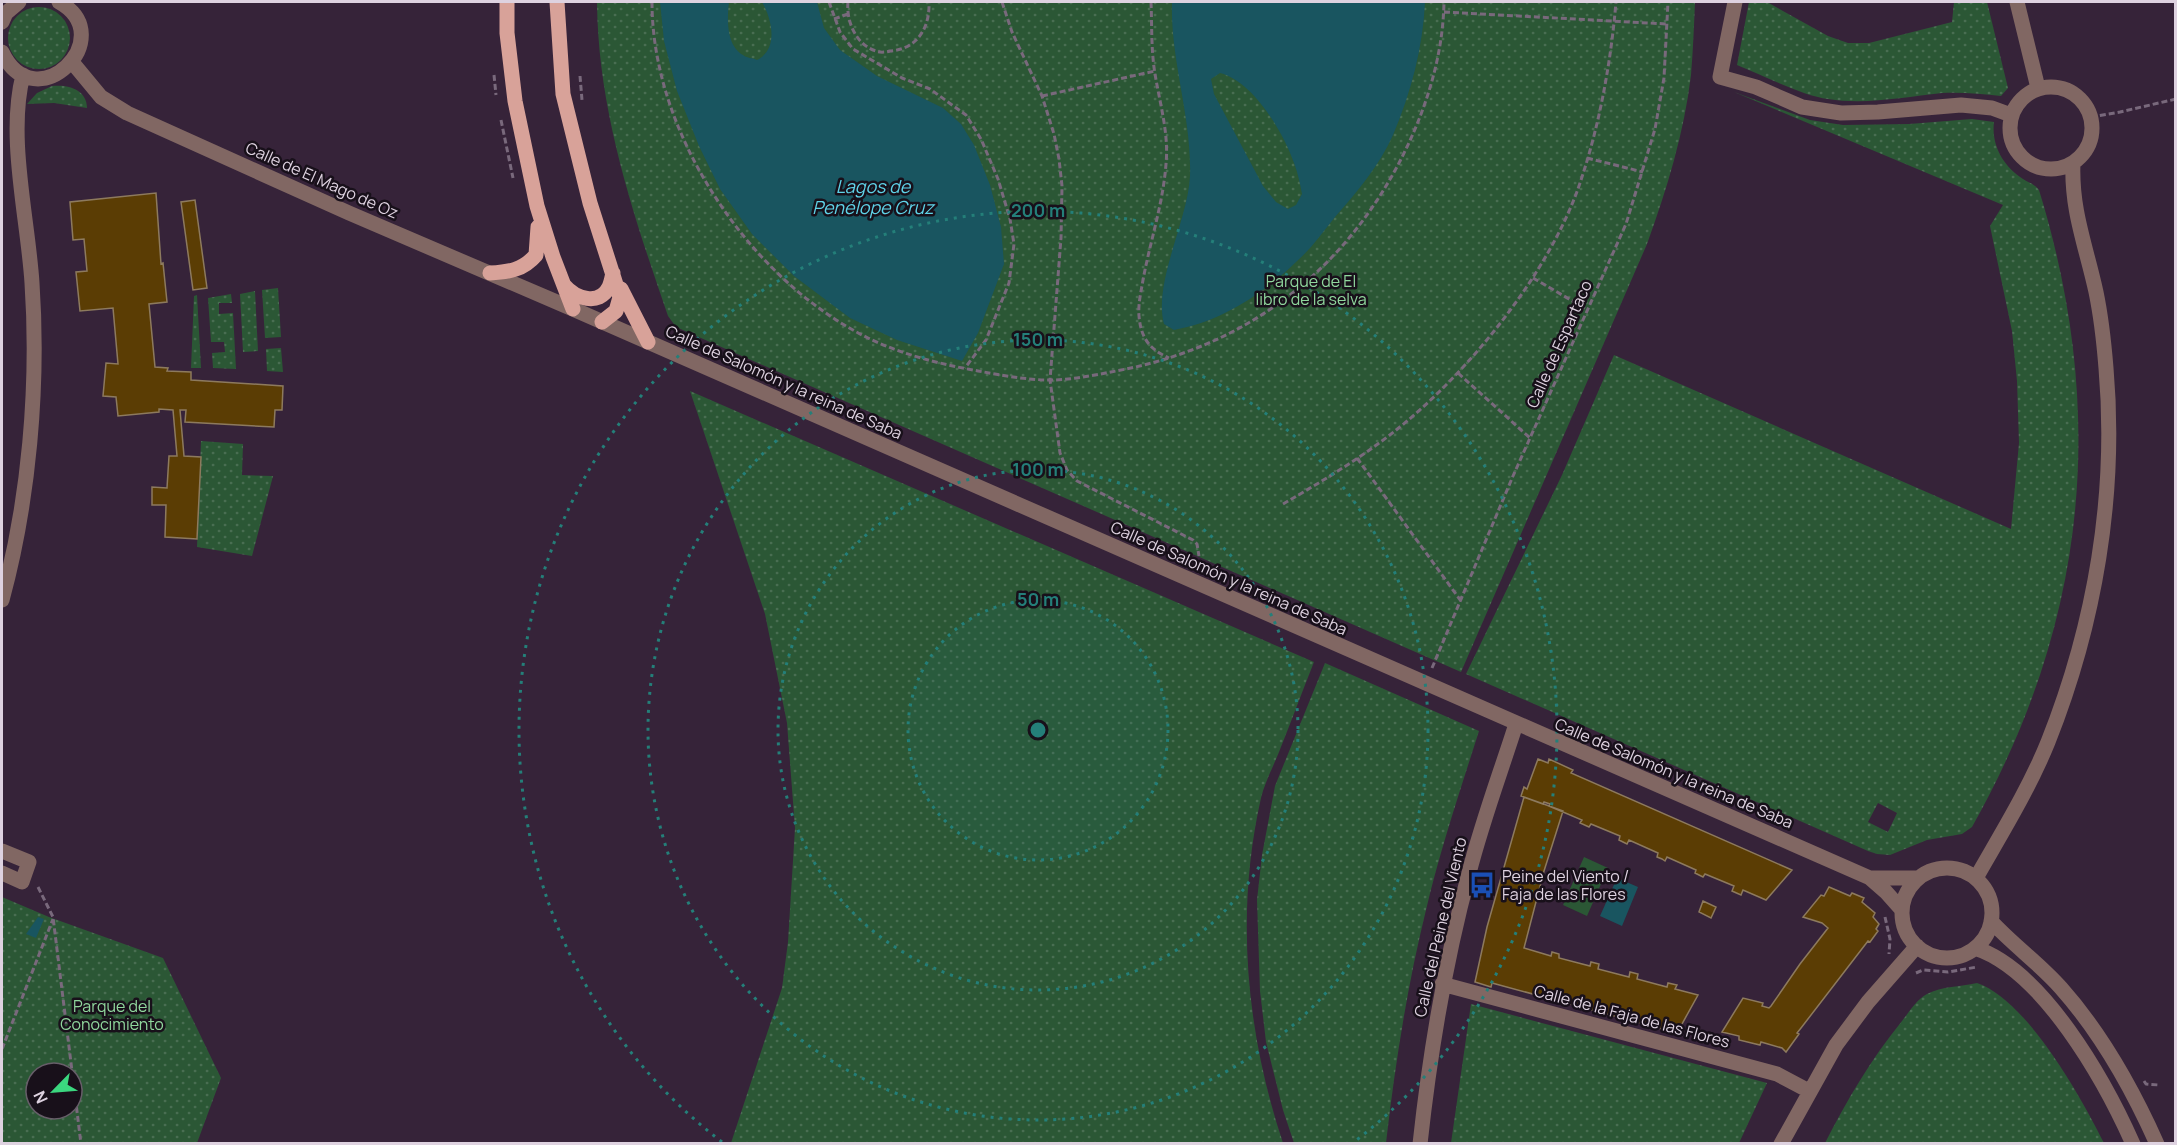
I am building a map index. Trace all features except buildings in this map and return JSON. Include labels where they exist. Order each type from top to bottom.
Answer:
[{"type":"main road","points":[[507,2],[507,33],[515,101],[537,206],[573,309]]},
{"type":"main road","points":[[557,2],[563,94],[590,203],[620,297],[616,311],[602,322]]},
{"type":"main road","points":[[490,273],[518,270],[529,264],[536,255],[537,206]]},
{"type":"main road","points":[[564,285],[580,298],[591,299],[601,296],[609,289],[613,273]]},
{"type":"main road","points":[[613,273],[648,342]]},
{"type":"street","points":[[2,22],[6,13],[19,2]]},
{"type":"street","points":[[1735,2],[1720,77],[1756,87],[1802,107],[1841,113],[1961,105],[1992,108],[2011,115]]},
{"type":"street","points":[[2017,2],[2038,88]]},
{"type":"street","points":[[2,52],[11,67],[23,75],[47,78],[64,71],[72,62],[80,45],[81,34],[79,24],[64,3]]},
{"type":"street","name":"Calle de El Mago de Oz","points":[[72,62],[95,91],[115,107],[349,213],[573,309]]},
{"type":"street","points":[[2,600],[18,519],[33,406],[32,283],[17,120],[23,75]]},
{"type":"street","points":[[2051,86],[2064,88],[2085,104],[2091,117],[2091,137],[2081,156],[2062,168],[2049,169],[2025,160],[2011,140],[2009,127],[2011,115],[2021,98],[2038,88],[2051,86]]},
{"type":"street","points":[[1976,878],[2022,795],[2047,743],[2083,637],[2098,566],[2107,474],[2106,367],[2096,292],[2073,201],[2073,163]]},
{"type":"street","name":"Calle de Salomón y la reina de Saba","points":[[573,309],[1870,878],[1902,910]]},
{"type":"street","name":"Calle del Peine del Viento","points":[[1420,1143],[1442,984],[1469,870],[1516,724]]},
{"type":"street","points":[[2,851],[29,862],[22,882],[2,873]]},
{"type":"street","points":[[1942,868],[1960,870],[1976,878],[1991,902],[1991,921],[1986,936],[1975,948],[1961,956],[1945,958],[1930,954],[1917,946],[1905,930],[1902,910],[1907,893],[1918,878],[1925,873],[1942,868]]},
{"type":"street","name":"Calle de Salomón y la reina de Saba","points":[[1870,878],[1918,878]]},
{"type":"street","points":[[1991,921],[2060,987],[2091,1025],[2118,1066],[2157,1143]]},
{"type":"street","points":[[1781,1143],[1836,1045],[1868,1002],[1917,946]]},
{"type":"street","points":[[1975,948],[2006,964],[2057,1015],[2077,1041],[2096,1072],[2133,1143]]},
{"type":"street","name":"Calle de la Faja de las Flores","points":[[1442,984],[1777,1074],[1809,1091]]},
{"type":"path","points":[[652,2],[652,20],[660,64],[676,121],[699,172],[746,240],[792,286],[828,314],[855,331],[904,353],[965,368],[1050,380],[1104,373],[1170,358],[1200,348],[1234,332],[1280,303],[1327,262],[1366,217],[1389,182],[1413,135],[1435,69],[1443,31],[1444,2]]},
{"type":"path","points":[[829,2],[840,32],[853,49],[902,78],[930,89],[966,115],[981,139],[1004,199],[1014,244],[1009,283],[986,340],[965,368]]},
{"type":"path","points":[[848,2],[849,24],[856,36],[877,52],[906,47],[918,39],[926,28],[930,15],[929,2]]},
{"type":"path","points":[[1002,2],[1012,32],[1042,96],[1054,134],[1062,186],[1058,283],[1050,380],[1060,453],[1067,470],[1077,481],[1193,540],[1197,544],[1199,556]]},
{"type":"path","points":[[1151,2],[1155,71],[1166,137],[1167,161],[1165,182],[1146,262],[1138,308],[1144,339],[1158,353],[1170,358]]},
{"type":"path","points":[[1283,504],[1376,445],[1420,410],[1458,373],[1533,278],[1562,225],[1581,181],[1610,60],[1616,2]]},
{"type":"path","name":"Calle de Espartaco","points":[[1426,684],[1530,438],[1626,224],[1655,129],[1664,78],[1668,2]]},
{"type":"path","points":[[1444,12],[1668,24]]},
{"type":"path","points":[[834,19],[848,14]]},
{"type":"path","points":[[870,59],[877,52]]},
{"type":"path","points":[[494,68],[497,98]]},
{"type":"path","points":[[1042,96],[1155,71]]},
{"type":"path","points":[[579,76],[583,107]]},
{"type":"path","points":[[2091,117],[2175,99]]},
{"type":"path","points":[[500,118],[515,187]]},
{"type":"path","points":[[1587,158],[1643,172]]},
{"type":"path","points":[[1533,278],[1588,310]]},
{"type":"path","points":[[1458,373],[1530,438]]},
{"type":"path","points":[[1357,458],[1461,601]]},
{"type":"path","points":[[35,881],[53,917],[81,1143]]},
{"type":"path","points":[[1884,915],[1890,934],[1890,956]]},
{"type":"path","points":[[2,1049],[53,917]]},
{"type":"path","points":[[1912,975],[1923,970],[1948,972],[1980,967]]},
{"type":"green space","name":"Parque de El libro de la selva","points":[[597,2],[1695,2],[1691,75],[1684,118],[1668,182],[1647,244],[1461,672],[676,327],[668,316],[655,278],[620,162],[604,83]]},
{"type":"green space","points":[[1749,2],[1767,2],[1828,36],[1848,43],[1869,43],[1952,22],[1954,2],[1987,2],[2008,88],[2001,96],[1942,93],[1871,101],[1842,101],[1807,94],[1737,65]]},
{"type":"green space","points":[[33,7],[45,7],[61,16],[68,26],[70,38],[68,50],[61,60],[45,69],[33,69],[22,64],[13,55],[8,44],[8,32],[13,21],[22,12]]},
{"type":"green space","points":[[52,86],[71,87],[76,90],[84,97],[87,108],[54,103],[27,104],[37,93]]},
{"type":"green space","points":[[1734,92],[1810,120],[1843,125],[1909,124],[1972,119],[1994,122],[1995,139],[2000,155],[2016,174],[2039,190],[2061,273],[2074,355],[2078,436],[2074,516],[2062,595],[2041,673],[2011,750],[1972,827],[1962,834],[1927,840],[1890,855],[1877,854],[1466,674],[1562,475],[1614,355],[2011,529],[2019,443],[2017,381],[2012,331],[1990,226],[2003,205]],"holes":[[[1878,803],[1897,813],[1888,832],[1868,822]]]},
{"type":"green space","points":[[278,288],[281,337],[265,338],[262,290]]},
{"type":"green space","points":[[255,291],[258,351],[243,352],[240,294]]},
{"type":"green space","points":[[231,294],[232,303],[219,303],[219,314],[233,313],[236,369],[213,368],[212,353],[225,352],[224,342],[211,342],[208,298]]},
{"type":"green space","points":[[197,295],[201,368],[191,368],[194,296]]},
{"type":"green space","points":[[281,348],[283,372],[267,371],[266,349]]},
{"type":"green space","points":[[690,391],[1314,662],[1261,798],[1248,885],[1248,972],[1253,1015],[1270,1101],[1283,1143],[731,1143],[782,988],[788,942],[795,828],[787,723],[765,614]]},
{"type":"green space","points":[[201,441],[243,444],[242,475],[273,476],[252,556],[197,547]]},
{"type":"green space","points":[[1325,663],[1479,731],[1444,843],[1419,939],[1402,1026],[1386,1143],[1294,1143],[1266,1042],[1260,991],[1257,900],[1262,855],[1275,786]]},
{"type":"green space","points":[[1584,857],[1608,868],[1587,916],[1563,905]]},
{"type":"green space","name":"Parque del Conocimiento","points":[[2,897],[49,917],[163,958],[221,1078],[197,1143],[2,1143]]},
{"type":"green space","points":[[1977,983],[1996,993],[2033,1029],[2067,1077],[2104,1143],[1825,1143],[1870,1065],[1917,1002],[1923,996],[1939,989]]},
{"type":"green space","points":[[1471,1004],[1767,1083],[1739,1143],[1451,1143]]},
{"type":"water","name":"Lagos de Penélope Cruz","points":[[660,2],[729,2],[728,24],[733,45],[744,56],[757,60],[764,55],[771,41],[771,25],[762,2],[817,2],[824,28],[840,50],[877,76],[943,108],[961,124],[974,145],[990,185],[1001,227],[1004,264],[978,333],[962,361],[897,340],[850,318],[794,276],[752,234],[720,189],[699,146],[677,91],[664,41]]},
{"type":"water","points":[[1172,2],[1425,2],[1419,53],[1405,103],[1393,135],[1367,178],[1307,252],[1283,274],[1255,296],[1224,314],[1174,330],[1164,324],[1163,290],[1188,193],[1190,154],[1172,24]],"holes":[[[1220,73],[1244,86],[1265,109],[1289,151],[1297,171],[1302,194],[1296,205],[1288,209],[1276,202],[1263,186],[1214,94],[1211,79]]]},
{"type":"water","points":[[1617,878],[1638,887],[1622,926],[1600,916]]},
{"type":"water","points":[[38,917],[44,919],[36,938],[26,934]]},
{"type":"place","name":"Peine del Viento / Faja de las Flores","points":[[1482,885]]}]
